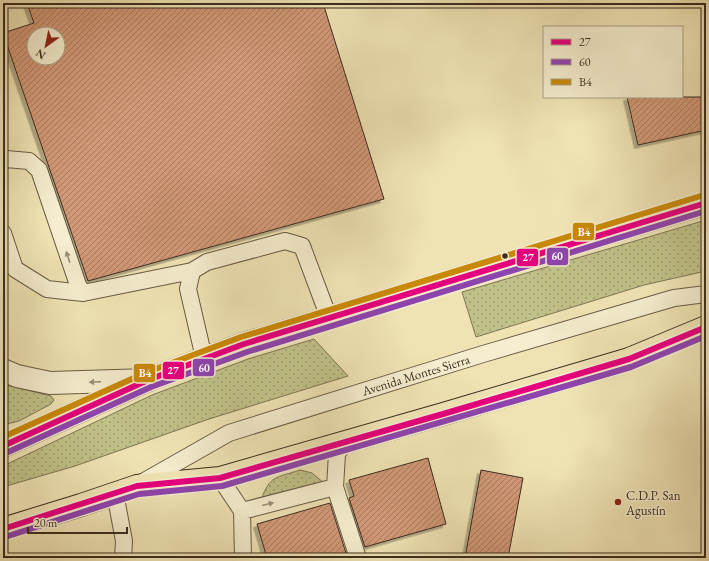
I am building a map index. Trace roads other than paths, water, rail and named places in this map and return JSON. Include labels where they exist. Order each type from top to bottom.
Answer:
[{"type":"main road","points":[[3,446],[148,380],[204,358],[329,318],[706,203]]},
{"type":"main road","name":"Avenida Montes Sierra","points":[[3,529],[137,486],[220,478],[629,359],[706,327]]},
{"type":"street","points":[[3,370],[17,376],[50,383],[148,380]]},
{"type":"lane","points":[[3,161],[6,159],[29,161],[40,170],[78,285],[83,293]]},
{"type":"lane","points":[[3,233],[15,269],[47,289],[83,293],[192,271],[208,262],[285,241],[302,246],[329,318]]},
{"type":"lane","points":[[192,271],[188,289],[204,358]]},
{"type":"lane","name":"Avenida Montes Sierra","points":[[137,486],[229,433],[483,354],[674,298],[706,294]]},
{"type":"lane","points":[[345,442],[337,454],[335,487],[358,558]]},
{"type":"lane","points":[[220,478],[242,511],[243,558]]},
{"type":"lane","points":[[242,511],[335,487]]},
{"type":"lane","points":[[115,493],[124,541],[124,558]]},
{"type":"place","name":"C.D.P. San Agustín","points":[[618,502]]}]
